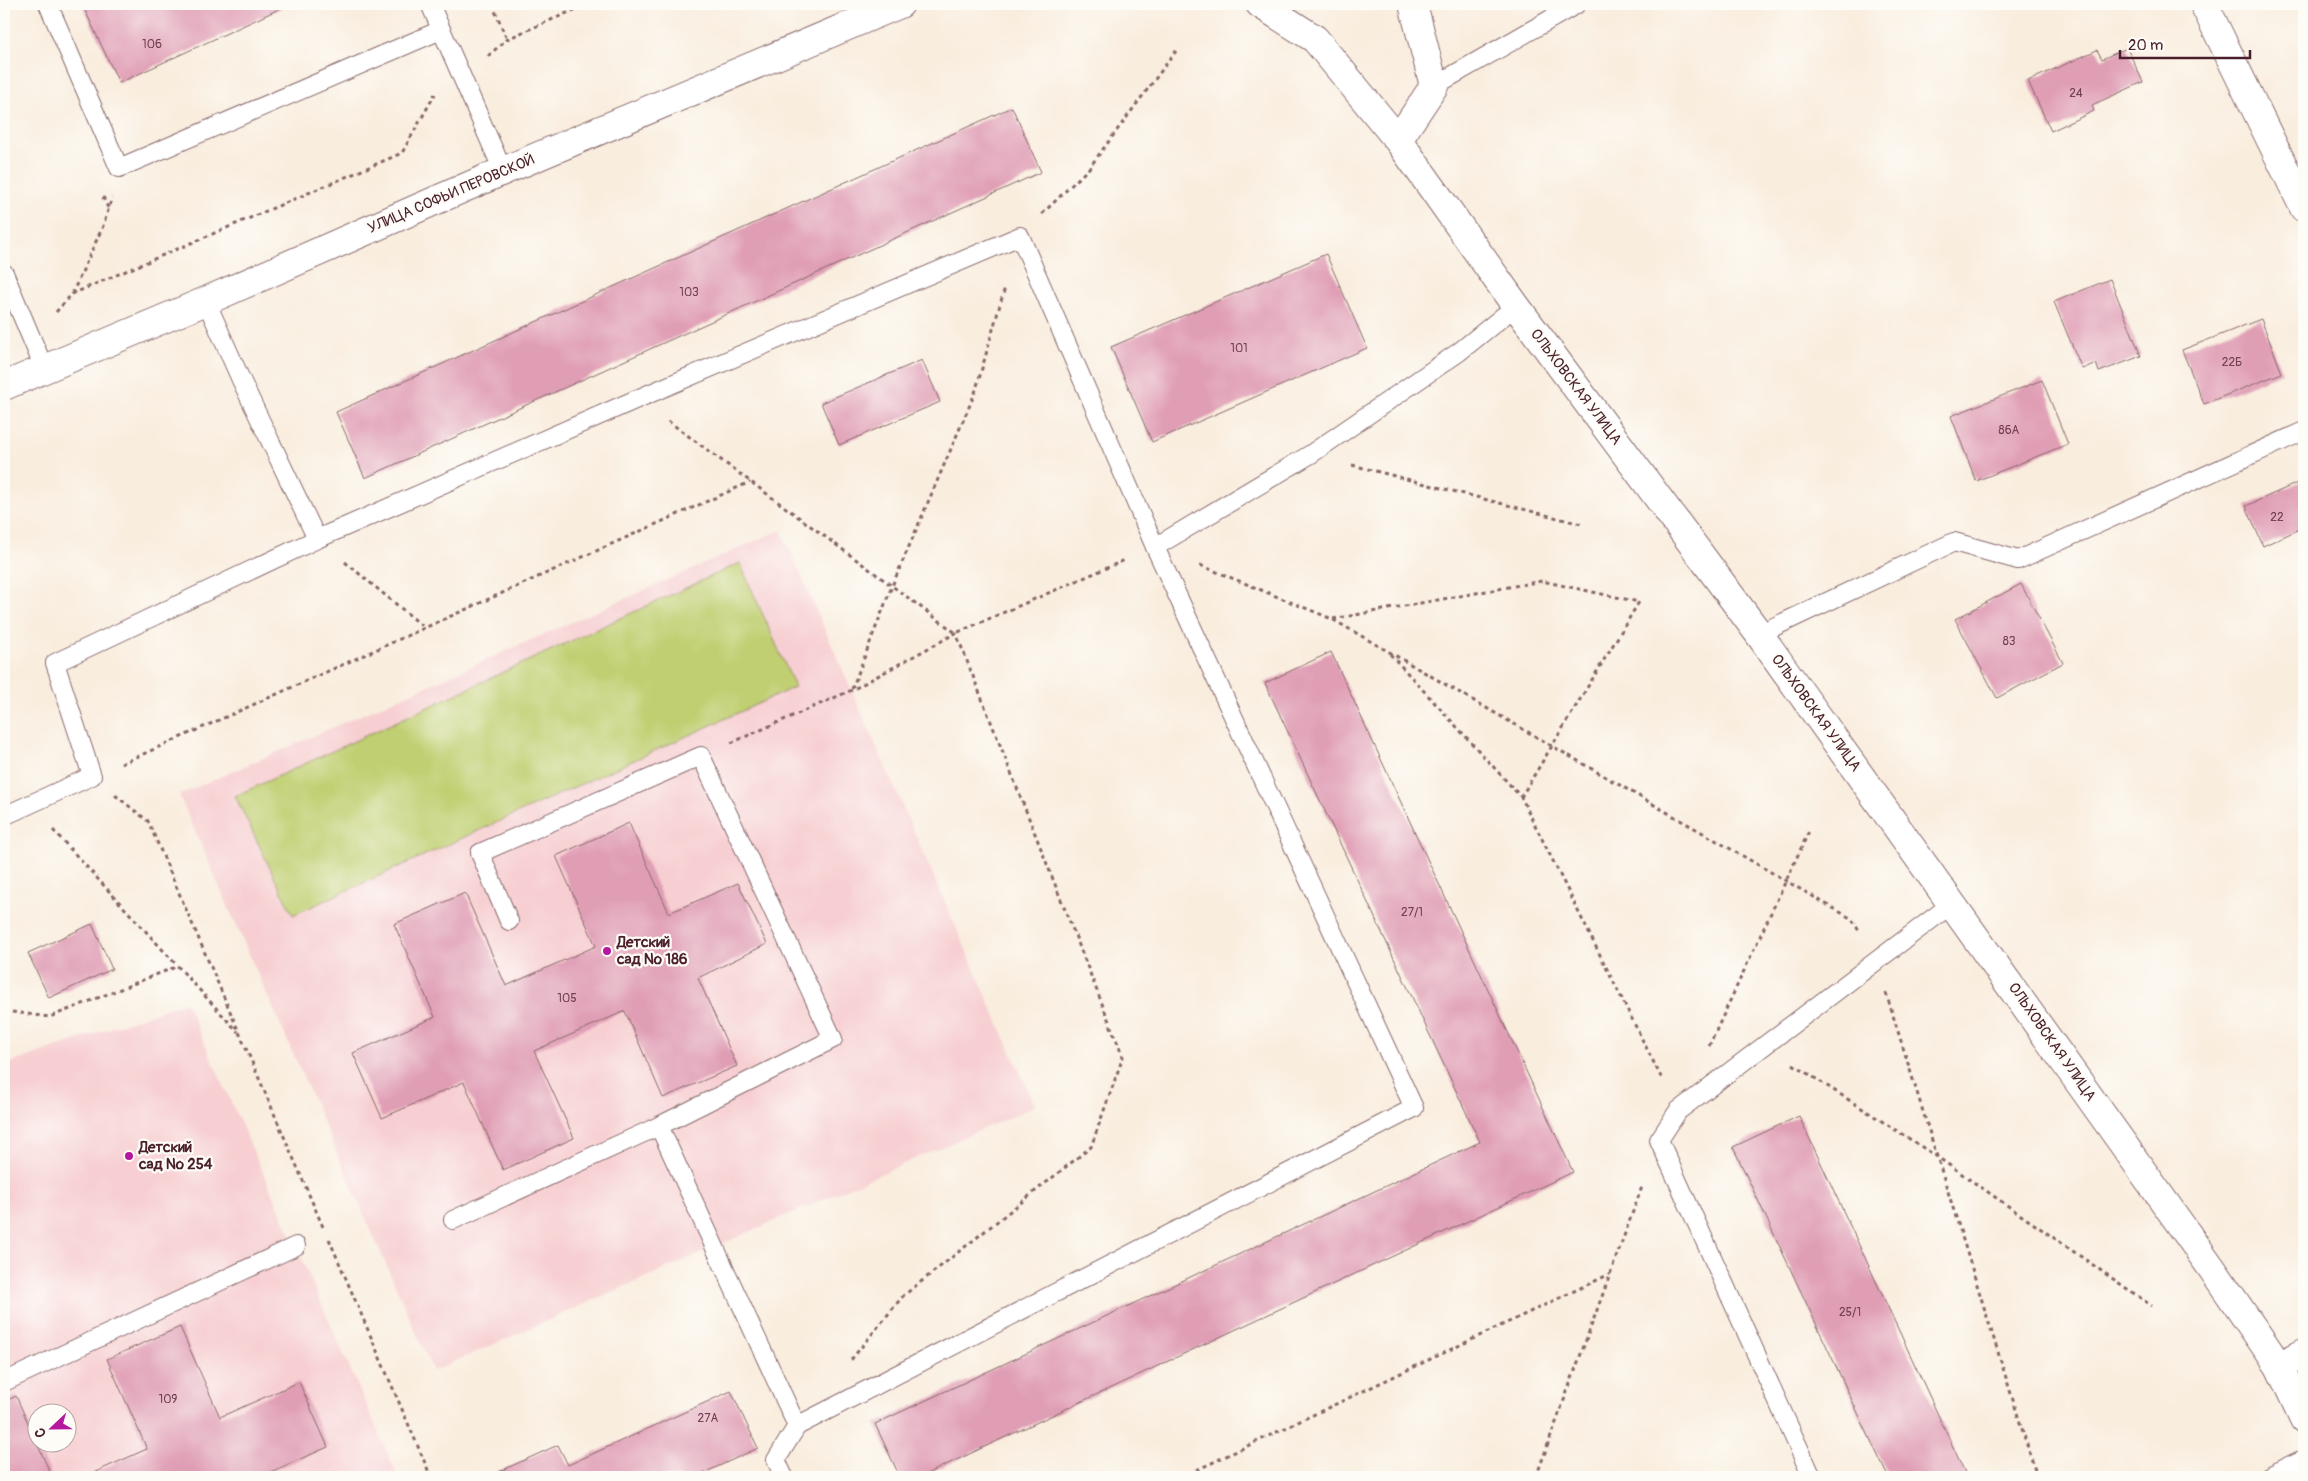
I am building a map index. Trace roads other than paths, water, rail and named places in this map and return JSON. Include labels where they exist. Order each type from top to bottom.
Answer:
[{"type":"street","name":"УЛИЦА СОФЬИ ПЕРОВСКОЙ","points":[[4,386],[206,301],[502,171],[900,4]]},
{"type":"street","points":[[1260,4],[1315,40],[1398,140],[1434,86],[1413,4]]},
{"type":"street","points":[[2204,4],[2304,208]]},
{"type":"street","name":"ОЛЬХОВСКАЯ УЛИЦА","points":[[1398,140],[1516,306],[1759,634],[1953,903],[2213,1270],[2279,1366],[2304,1419]]},
{"type":"street","points":[[2279,1366],[2304,1353]]},
{"type":"lane","points":[[48,4],[119,168],[441,30]]},
{"type":"lane","points":[[430,4],[502,171]]},
{"type":"lane","points":[[1434,86],[1577,4]]},
{"type":"lane","points":[[4,816],[92,776],[55,663],[317,539],[637,399],[1020,236],[1155,547],[1414,1108],[797,1426],[776,1460],[784,1477]]},
{"type":"lane","points":[[4,273],[44,368]]},
{"type":"lane","points":[[206,301],[242,382],[317,539]]},
{"type":"lane","points":[[1155,547],[1310,454],[1459,352],[1516,306]]},
{"type":"lane","points":[[1759,634],[1954,542],[2018,560],[2304,431]]},
{"type":"lane","points":[[453,1220],[658,1126],[833,1039],[701,756],[480,853],[509,921]]},
{"type":"lane","points":[[1812,1477],[1659,1140],[1678,1111],[1953,903]]},
{"type":"lane","points":[[658,1126],[797,1426]]},
{"type":"lane","points":[[4,1382],[296,1246]]},
{"type":"lane","points":[[2267,1477],[2304,1459]]},
{"type":"place","name":"Детский сад № 186","points":[[607,951]]},
{"type":"place","name":"Детский сад № 254","points":[[129,1156]]}]
